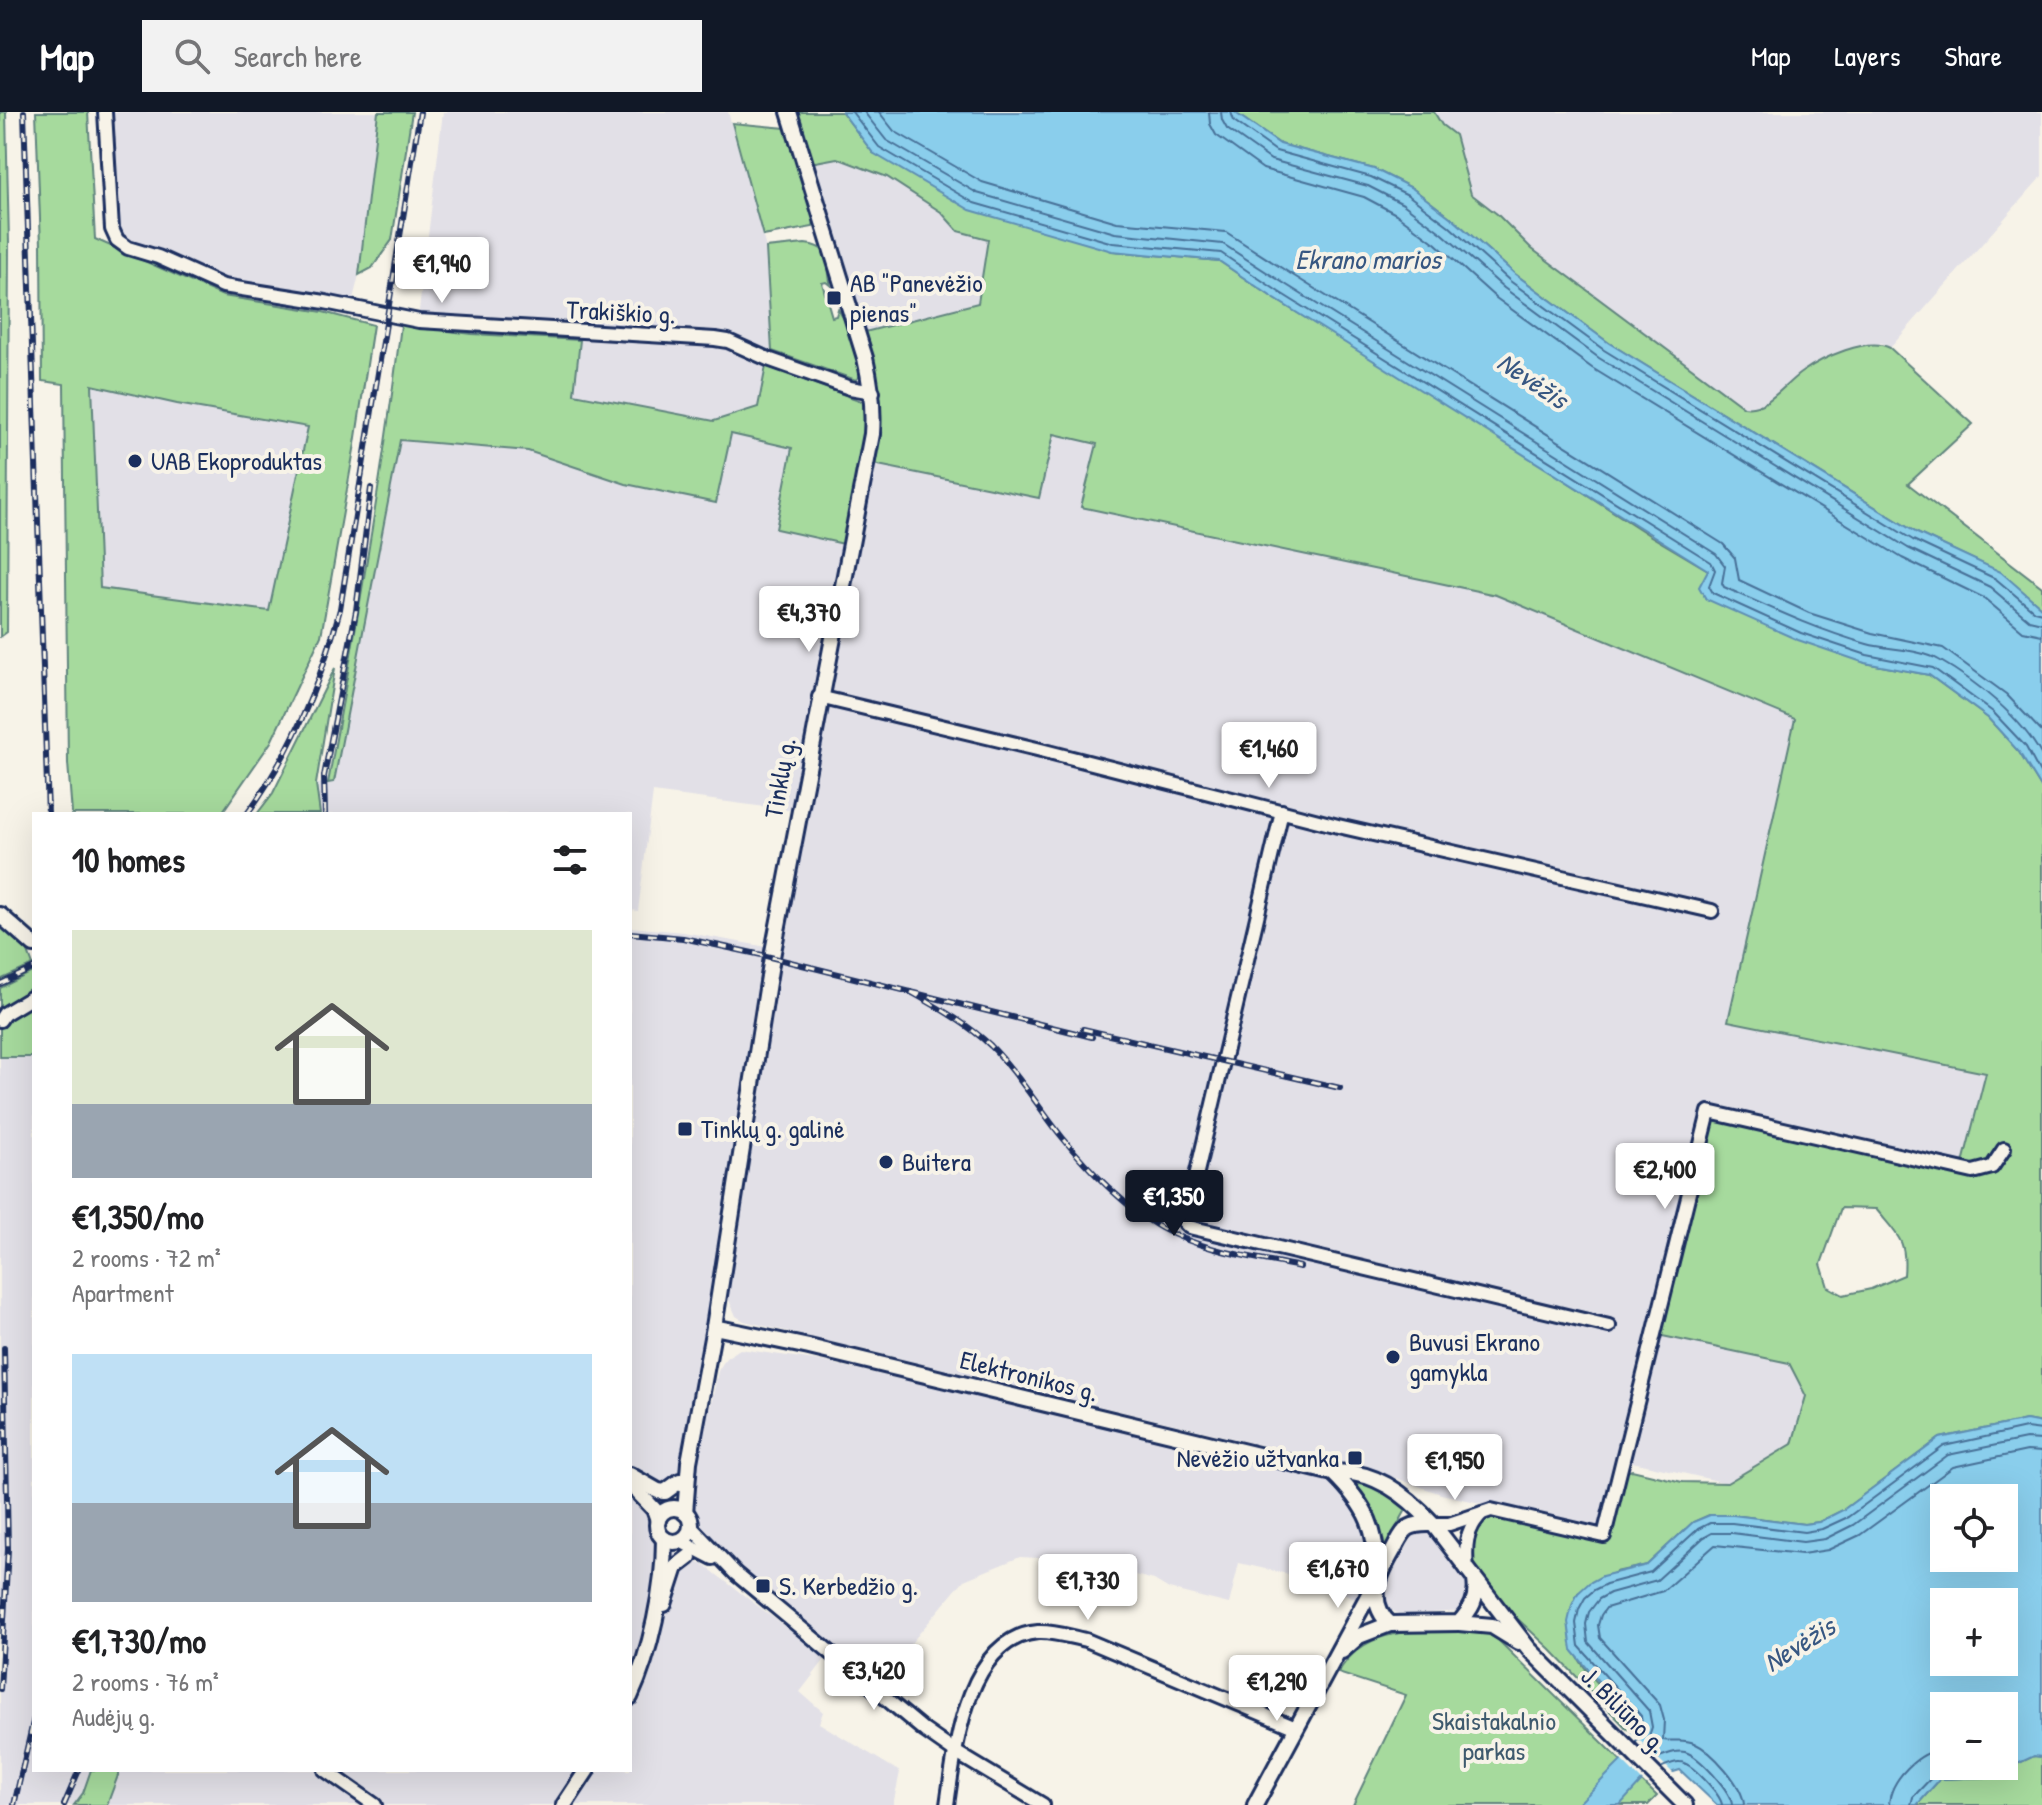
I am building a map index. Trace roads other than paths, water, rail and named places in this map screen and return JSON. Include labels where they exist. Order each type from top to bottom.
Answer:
[{"type":"main road","name":"Tinklų g.","points":[[679,1514],[714,1327],[769,972],[819,697],[872,434],[873,392],[865,358],[789,112]]},
{"type":"main road","points":[[0,915],[32,943]]},
{"type":"main road","name":"Elektronikos g.","points":[[714,1327],[1333,1473],[1345,1471],[1379,1481],[1414,1503],[1433,1524]]},
{"type":"main road","name":"Tinklų g.","points":[[679,1514],[680,1481],[689,1462]]},
{"type":"main road","points":[[1333,1473],[1357,1496],[1370,1520],[1375,1540],[1377,1605],[1381,1616],[1390,1624]]},
{"type":"main road","name":"Tinklų g.","points":[[632,1476],[665,1492],[680,1481]]},
{"type":"main road","points":[[632,1477],[679,1514],[687,1535],[674,1540]]},
{"type":"main road","points":[[632,1486],[654,1509],[658,1530],[674,1540]]},
{"type":"main road","points":[[658,1520],[662,1513],[679,1514]]},
{"type":"main road","points":[[1255,1805],[1296,1728],[1402,1533],[1411,1526],[1433,1524],[1471,1575],[1476,1599],[1473,1607],[1459,1623],[1390,1624],[1359,1636],[1333,1660]]},
{"type":"main road","points":[[632,1692],[643,1666],[674,1540]]},
{"type":"main road","points":[[652,1630],[660,1617],[672,1573],[680,1562],[689,1557]]},
{"type":"main road","name":"J. Biliūno g.","points":[[1471,1575],[1529,1649],[1685,1805]]},
{"type":"main road","name":"J. Biliūno g.","points":[[1459,1623],[1492,1626],[1529,1649]]},
{"type":"main road","points":[[564,1805],[586,1772]]},
{"type":"street","name":"Trakiškio g.","points":[[105,112],[112,229],[117,240],[128,248],[158,257],[223,286],[419,321],[728,341],[768,359],[850,388],[873,392]]},
{"type":"street","points":[[819,697],[1282,811],[1712,911]]},
{"type":"street","points":[[1282,811],[1185,1223],[1189,1227],[1609,1326]]},
{"type":"street","points":[[0,1020],[4,1014],[32,997]]},
{"type":"street","points":[[1433,1524],[1449,1524],[1491,1510],[1604,1536],[1709,1112],[1973,1172],[1992,1167],[2004,1149]]},
{"type":"street","points":[[1471,1575],[1465,1549],[1469,1531],[1484,1511]]},
{"type":"street","points":[[679,1514],[732,1572]]},
{"type":"street","points":[[674,1540],[694,1546],[732,1572],[895,1707],[955,1752],[1043,1805]]},
{"type":"street","points":[[689,1557],[704,1559],[732,1572]]},
{"type":"street","points":[[947,1805],[955,1752],[975,1688],[993,1654],[1022,1635],[1039,1632],[1086,1640],[1296,1728]]},
{"type":"street","points":[[328,1772],[375,1805]]},
{"type":"water","name":"Ekrano marios","points":[[842,112],[1234,112],[1280,144],[1374,169],[1412,188],[1515,274],[1609,343],[1917,533],[2001,572],[2042,608],[2042,789],[2019,752],[1988,718],[1929,675],[1865,663],[1798,640],[1706,599],[1699,587],[1708,570],[1219,261],[1112,251],[970,210],[873,153]]},
{"type":"water","name":"Nevėžis","points":[[2026,1420],[2042,1423],[2042,1757],[2034,1756],[2018,1763],[2018,1692],[1930,1692],[1930,1780],[1939,1780],[1917,1805],[1717,1805],[1680,1770],[1641,1782],[1620,1805],[1577,1805],[1621,1761],[1634,1724],[1572,1650],[1568,1622],[1578,1593],[1602,1576],[1647,1565],[1693,1522],[1710,1515],[1804,1524],[1819,1522],[1843,1510],[1940,1438]]},
{"type":"railway","points":[[24,112],[48,812]]},
{"type":"railway","points":[[248,812],[278,766],[303,716],[324,663],[340,609],[420,112]]},
{"type":"railway","points":[[325,812],[324,776],[356,611],[371,488]]},
{"type":"railway","points":[[632,933],[683,938],[762,955],[1092,1037]]},
{"type":"railway","points":[[0,984],[32,969]]},
{"type":"railway","points":[[911,992],[963,1023],[991,1046],[1083,1161],[1121,1199],[1148,1220],[1177,1236],[1211,1248],[1300,1267]]},
{"type":"railway","points":[[1083,1029],[1340,1088]]},
{"type":"railway","points":[[0,1689],[8,1549],[4,1348]]},
{"type":"railway","points":[[14,1805],[32,1727]]},
{"type":"railway","points":[[64,1805],[78,1772]]},
{"type":"place","name":"AB \"Panevėžio pienas\"","points":[[834,298]]},
{"type":"place","name":"UAB Ekoproduktas","points":[[135,461]]},
{"type":"place","name":"Tinklų g. galinė","points":[[685,1129]]},
{"type":"place","name":"Buitera","points":[[886,1162]]},
{"type":"place","name":"Buvusi Ekrano gamykla","points":[[1393,1357]]},
{"type":"place","name":"Nevėžio užtvanka","points":[[1355,1458]]},
{"type":"place","name":"S. Kerbedžio g.","points":[[763,1586]]},
{"type":"park label","name":"Skaistakalnio parkas","points":[[1494,1736]]}]
